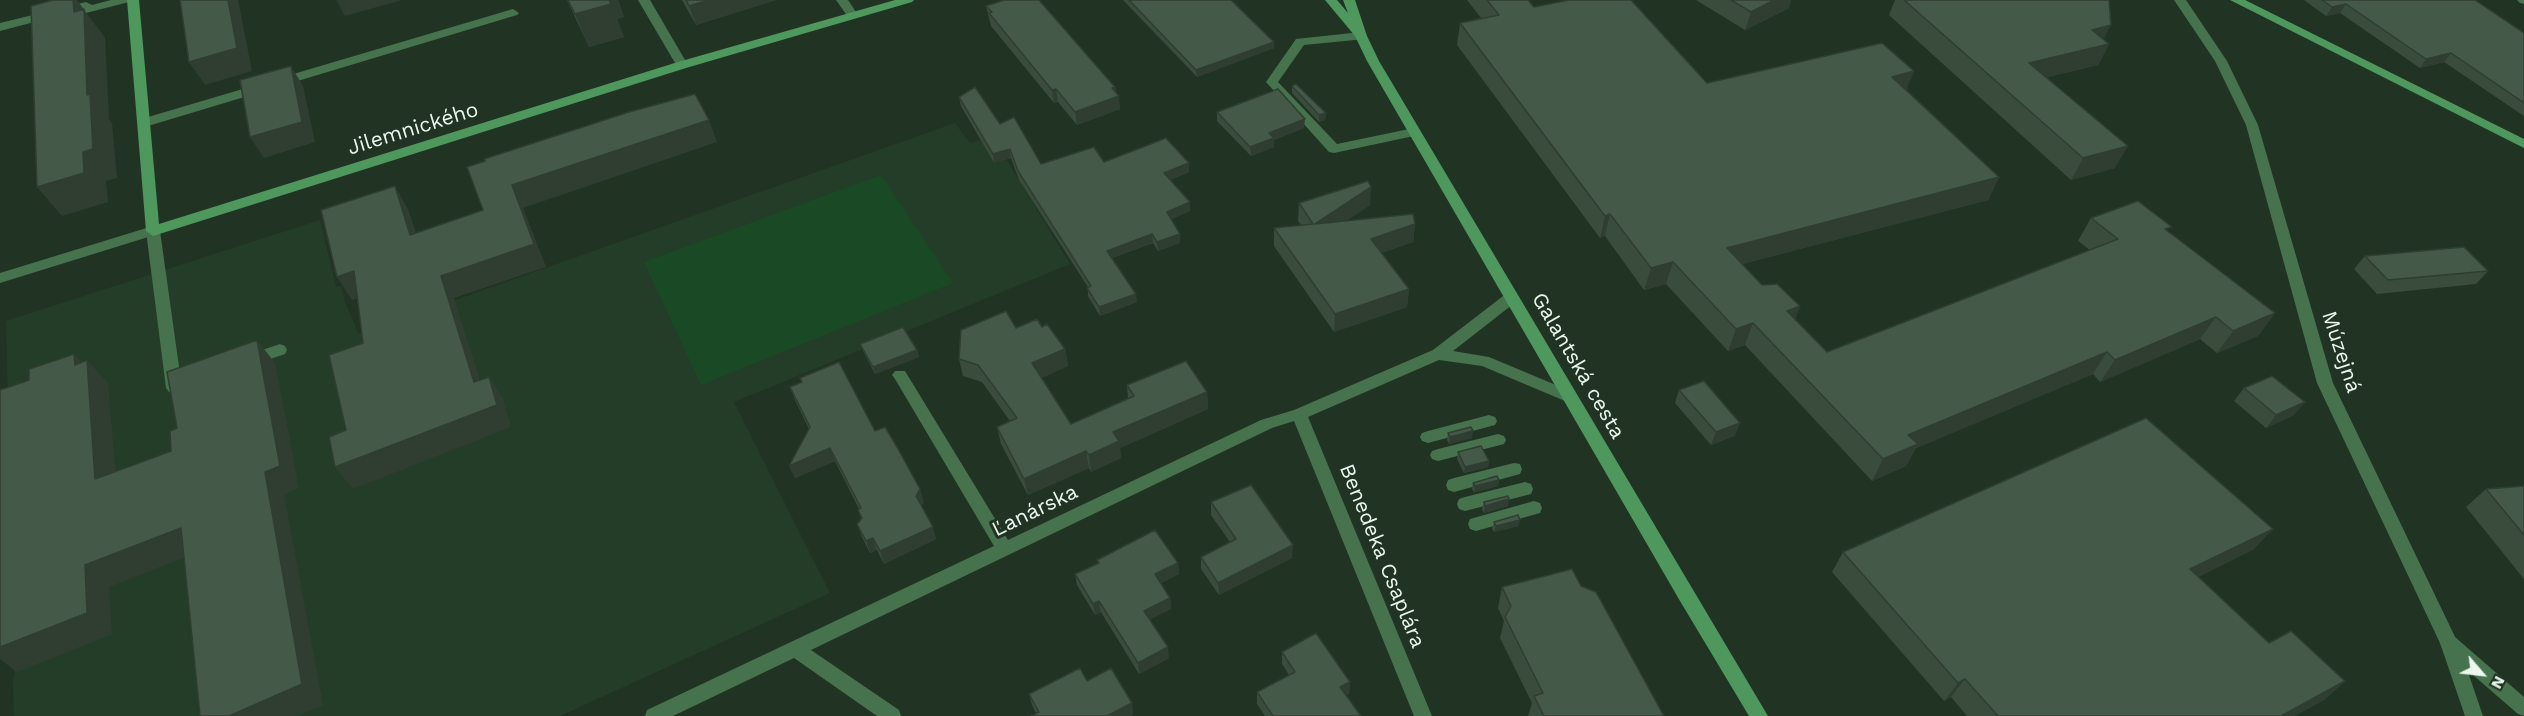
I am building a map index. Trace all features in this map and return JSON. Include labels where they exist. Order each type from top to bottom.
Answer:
[{"type":"street","points":[[0,27],[87,3],[86,10],[125,0]]},
{"type":"street","points":[[133,0],[153,231],[174,388],[185,384]]},
{"type":"street","points":[[644,0],[682,65]]},
{"type":"street","points":[[842,0],[852,15]]},
{"type":"street","name":"Jilemnického","points":[[153,231],[682,65],[908,0]]},
{"type":"street","name":"Galantská cesta","points":[[1331,0],[1361,36]]},
{"type":"street","name":"Galantská cesta","points":[[1349,0],[1361,36],[1414,132],[1686,596],[1759,716]]},
{"type":"street","name":"Múzejná","points":[[2180,0],[2221,61],[2252,125],[2325,383],[2449,642],[2474,716]]},
{"type":"street","points":[[2236,0],[2524,144]]},
{"type":"street","points":[[142,123],[513,13]]},
{"type":"street","points":[[1361,36],[1300,42],[1272,82],[1334,149],[1414,132]]},
{"type":"street","points":[[0,278],[153,231]]},
{"type":"street","name":"Ľanárska","points":[[654,716],[1267,424],[1299,414],[1438,354],[1512,297]]},
{"type":"street","points":[[238,365],[280,350]]},
{"type":"street","points":[[1438,354],[1492,363],[1570,396]]},
{"type":"street","points":[[900,375],[1005,550]]},
{"type":"street","name":"Benedeka Csaplára","points":[[1299,414],[1423,716]]},
{"type":"street","points":[[1428,437],[1489,422]]},
{"type":"street","points":[[1438,455],[1498,440]]},
{"type":"street","points":[[1454,485],[1514,469]]},
{"type":"street","points":[[1465,504],[1524,489]]},
{"type":"street","points":[[1476,524],[1534,508]]},
{"type":"street","points":[[2449,642],[2524,708]]},
{"type":"street","points":[[795,649],[891,716]]},
{"type":"shaded area","points":[[955,123],[970,143],[981,140],[994,163],[1006,159],[1070,264],[734,402],[830,593],[560,716],[14,716],[13,679],[15,672],[6,321],[320,220],[336,287],[341,286],[345,302],[359,334]]},
{"type":"green space","points":[[881,175],[953,283],[701,385],[644,262]]},
{"type":"building","points":[[53,0],[73,0],[74,12],[84,9],[87,95],[90,94],[93,149],[83,152],[84,173],[37,187],[31,6]]},
{"type":"building","points":[[180,0],[228,0],[237,48],[189,62]]},
{"type":"building","points":[[568,0],[609,0],[611,4],[575,14]]},
{"type":"building","points":[[686,0],[709,0],[689,6]]},
{"type":"building","points":[[1004,0],[1039,0],[1115,87],[1112,88],[1119,96],[1075,112],[1056,89],[1052,90],[989,13],[992,12],[986,6]]},
{"type":"building","points":[[1129,0],[1231,0],[1274,42],[1196,70]]},
{"type":"building","points":[[1487,0],[1528,0],[1534,7],[1569,0],[1631,0],[1707,83],[1882,43],[1914,71],[1892,77],[1999,177],[1727,248],[1762,285],[1777,284],[1800,306],[1787,311],[1827,352],[2118,239],[2091,218],[2138,201],[2172,227],[2165,229],[2275,313],[2233,331],[2216,317],[2115,360],[2107,352],[1908,435],[1918,444],[1883,459],[1753,323],[1736,329],[1673,262],[1651,268],[1610,214],[1605,216],[1460,23],[1499,15]]},
{"type":"building","points":[[1731,0],[1774,0],[1751,12]]},
{"type":"building","points":[[1904,0],[2109,0],[2111,25],[2092,30],[2109,44],[2029,63],[2128,146],[2083,158]]},
{"type":"building","points":[[2322,0],[2475,0],[2524,33],[2524,103],[2451,53],[2426,59],[2346,4],[2332,7]]},
{"type":"building","points":[[291,66],[302,122],[250,137],[240,80]]},
{"type":"building","points":[[1296,84],[1326,113],[1319,115],[1292,86]]},
{"type":"building","points":[[975,87],[1000,124],[1014,117],[1041,164],[1094,147],[1104,162],[1166,138],[1189,163],[1164,173],[1190,202],[1167,212],[1180,234],[1157,242],[1152,234],[1107,251],[1136,294],[1099,307],[1087,288],[1091,286],[1018,171],[1010,149],[993,154],[959,97]]},
{"type":"building","points":[[1278,89],[1305,119],[1269,133],[1274,138],[1250,147],[1217,112]]},
{"type":"building","points":[[695,94],[709,120],[512,185],[534,244],[441,276],[474,382],[489,377],[497,405],[335,467],[329,437],[346,430],[329,355],[363,343],[354,271],[337,277],[321,210],[395,186],[410,235],[483,210],[467,167],[485,161],[484,159],[629,112]]},
{"type":"building","points":[[1368,181],[1371,187],[1315,224],[1413,214],[1415,224],[1371,239],[1409,289],[1335,314],[1274,228],[1313,224],[1299,203]]},
{"type":"building","points":[[2464,247],[2488,271],[2388,280],[2365,256]]},
{"type":"building","points":[[1006,311],[1016,328],[1037,319],[1042,327],[1047,324],[1065,349],[1032,363],[1071,424],[1134,396],[1127,385],[1186,361],[1207,392],[1113,432],[1119,441],[1089,455],[1086,451],[1024,479],[997,427],[1017,418],[978,365],[959,359],[961,330]]},
{"type":"building","points":[[903,327],[917,350],[873,367],[860,344]]},
{"type":"building","points":[[257,340],[280,466],[265,472],[302,684],[229,716],[200,716],[181,528],[85,565],[87,613],[0,647],[0,390],[29,380],[29,369],[74,354],[75,365],[87,360],[95,479],[171,451],[170,431],[177,428],[167,372]]},
{"type":"building","points":[[839,362],[875,431],[885,427],[897,447],[920,489],[916,496],[933,527],[880,551],[873,538],[866,541],[857,524],[862,518],[858,510],[861,508],[830,448],[789,466],[810,427],[790,387],[802,382],[800,378]]},
{"type":"building","points":[[2272,376],[2305,402],[2276,415],[2244,388]]},
{"type":"building","points":[[1704,381],[1740,423],[1716,432],[1679,390]]},
{"type":"building","points":[[2146,418],[2273,529],[2190,569],[2269,643],[2291,631],[2345,681],[2281,716],[1998,716],[1965,679],[1958,683],[1843,552]]},
{"type":"building","points":[[1471,427],[1473,431],[1450,437],[1448,433]]},
{"type":"building","points":[[1481,446],[1489,461],[1465,467],[1458,452]]},
{"type":"building","points":[[1497,476],[1499,480],[1475,486],[1473,483]]},
{"type":"building","points":[[1251,485],[1293,545],[1218,583],[1201,557],[1236,539],[1211,502]]},
{"type":"building","points":[[2524,486],[2524,535],[2486,489]]},
{"type":"building","points":[[1508,496],[1509,499],[1485,506],[1484,502]]},
{"type":"building","points":[[1518,515],[1520,520],[1496,526],[1494,522]]},
{"type":"building","points":[[1155,530],[1178,563],[1155,574],[1170,598],[1144,611],[1168,647],[1138,663],[1099,601],[1093,604],[1075,574],[1099,563],[1097,560]]},
{"type":"building","points":[[1572,569],[1581,586],[1596,592],[1664,716],[1544,716],[1534,696],[1543,693],[1505,617],[1511,606],[1502,587]]},
{"type":"building","points":[[1316,633],[1350,682],[1340,687],[1361,716],[1273,716],[1257,692],[1295,672],[1282,652]]},
{"type":"building","points":[[1080,668],[1087,681],[1111,668],[1132,703],[1107,716],[1031,716],[1039,712],[1029,694]]}]
